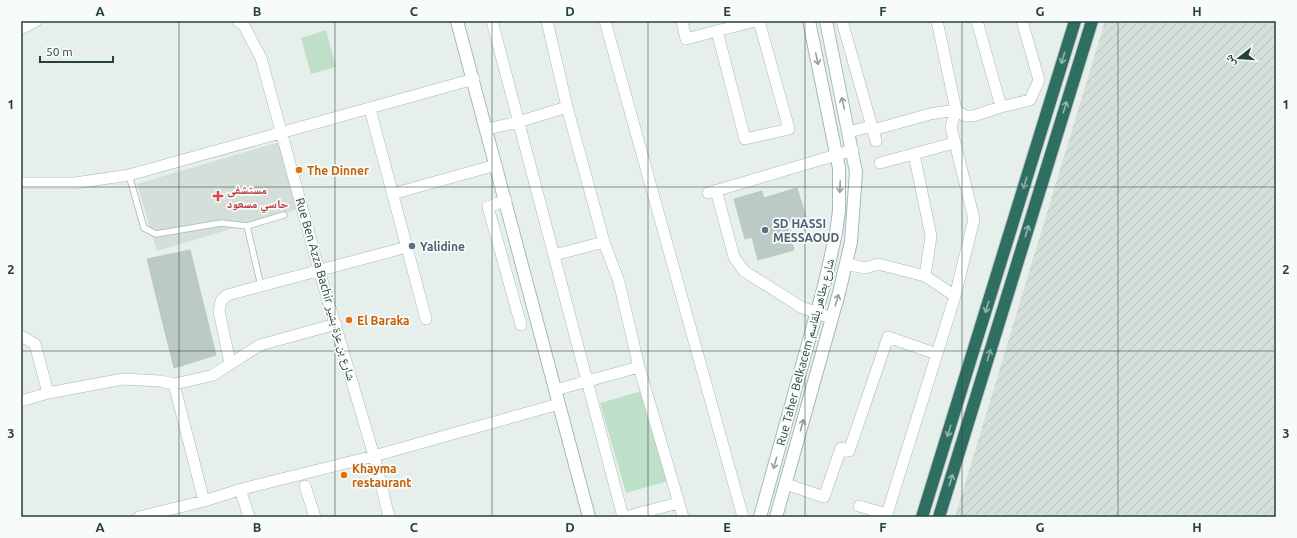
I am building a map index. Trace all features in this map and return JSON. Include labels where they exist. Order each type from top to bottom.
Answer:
[{"type":"highway","points":[[922,517],[1075,21]]},
{"type":"highway","points":[[940,517],[1092,21]]},
{"type":"main road","points":[[457,21],[506,200],[589,517]]},
{"type":"main road","name":"Rue Taher Belkacem شارع بطاهر بلقاسم","points":[[760,517],[817,313],[836,233],[840,181],[837,154],[809,21]]},
{"type":"main road","name":"Rue Taher Belkacem شارع بطاهر بلقاسم","points":[[776,517],[851,242],[856,172],[850,132],[826,21]]},
{"type":"street","points":[[21,30],[36,21]]},
{"type":"street","name":"Rue Ben Azza Bachir شارع بن عزة بشير","points":[[238,21],[244,26],[262,58],[319,270],[374,456],[389,517]]},
{"type":"street","points":[[492,21],[624,517],[678,503]]},
{"type":"street","points":[[547,21],[567,108],[604,242],[619,282],[639,366],[683,517]]},
{"type":"street","points":[[605,21],[743,517]]},
{"type":"street","points":[[682,21],[686,39],[755,21]]},
{"type":"street","points":[[716,31],[746,139],[753,138],[789,129],[759,21]]},
{"type":"street","points":[[842,21],[873,132]]},
{"type":"street","points":[[859,506],[887,514],[955,296],[974,219],[951,127],[956,110],[937,21]]},
{"type":"street","points":[[977,21],[1001,107]]},
{"type":"street","points":[[850,132],[873,132],[930,114],[956,110],[965,116],[973,116],[1030,100],[1039,80],[1022,21]]},
{"type":"street","points":[[21,183],[75,184],[129,175],[474,80]]},
{"type":"street","points":[[487,129],[567,108]]},
{"type":"street","points":[[370,109],[426,319]]},
{"type":"street","points":[[880,163],[954,143]]},
{"type":"street","points":[[831,318],[801,307],[744,271],[734,257],[712,191],[853,150]]},
{"type":"street","points":[[914,154],[931,236],[925,276]]},
{"type":"street","points":[[392,194],[496,165]]},
{"type":"street","points":[[506,200],[488,207],[521,325]]},
{"type":"street","points":[[554,255],[604,242]]},
{"type":"street","points":[[230,363],[219,311],[221,301],[227,295],[407,247]]},
{"type":"street","points":[[846,264],[865,268],[878,264],[925,276],[955,296]]},
{"type":"street","points":[[510,286],[527,279]]},
{"type":"street","points":[[21,401],[48,392],[123,379],[160,381],[174,384],[213,375],[260,345],[336,324]]},
{"type":"street","points":[[21,336],[36,344],[48,392]]},
{"type":"street","points":[[786,484],[824,498],[841,448],[849,451],[888,337],[937,354]]},
{"type":"street","points":[[555,390],[639,366]]},
{"type":"street","points":[[174,384],[204,501]]},
{"type":"street","points":[[138,517],[374,456],[559,404]]},
{"type":"street","points":[[305,486],[315,517]]},
{"type":"street","points":[[242,495],[249,517]]},
{"type":"lane","points":[[129,175],[144,228],[156,234],[221,224],[247,226],[284,215]]},
{"type":"lane","points":[[247,226],[261,286]]},
{"type":"shaded area","points":[[1105,21],[1276,21],[1276,517],[955,517]]},
{"type":"shaded area","name":"مستشفى حاسي مسعود","points":[[279,142],[298,209],[157,251],[137,184]]},
{"type":"green space","points":[[326,30],[336,67],[311,74],[301,38]]},
{"type":"green space","points":[[642,391],[668,481],[626,493],[600,403]]},
{"type":"building","name":"SD HASSI MESSAOUD","points":[[797,188],[806,217],[786,223],[794,250],[758,260],[752,237],[745,239],[734,199],[762,191],[764,198]]},
{"type":"building","points":[[190,250],[216,355],[174,368],[147,259]]},
{"type":"place","name":"The Dinner","points":[[299,170]]},
{"type":"place","name":"مستشفى حاسي مسعود","points":[[218,196]]},
{"type":"place","name":"SD HASSI MESSAOUD","points":[[765,230]]},
{"type":"place","name":"Yalidine","points":[[412,246]]},
{"type":"place","name":"El Baraka","points":[[349,320]]},
{"type":"place","name":"Khayma restaurant","points":[[344,475]]}]
